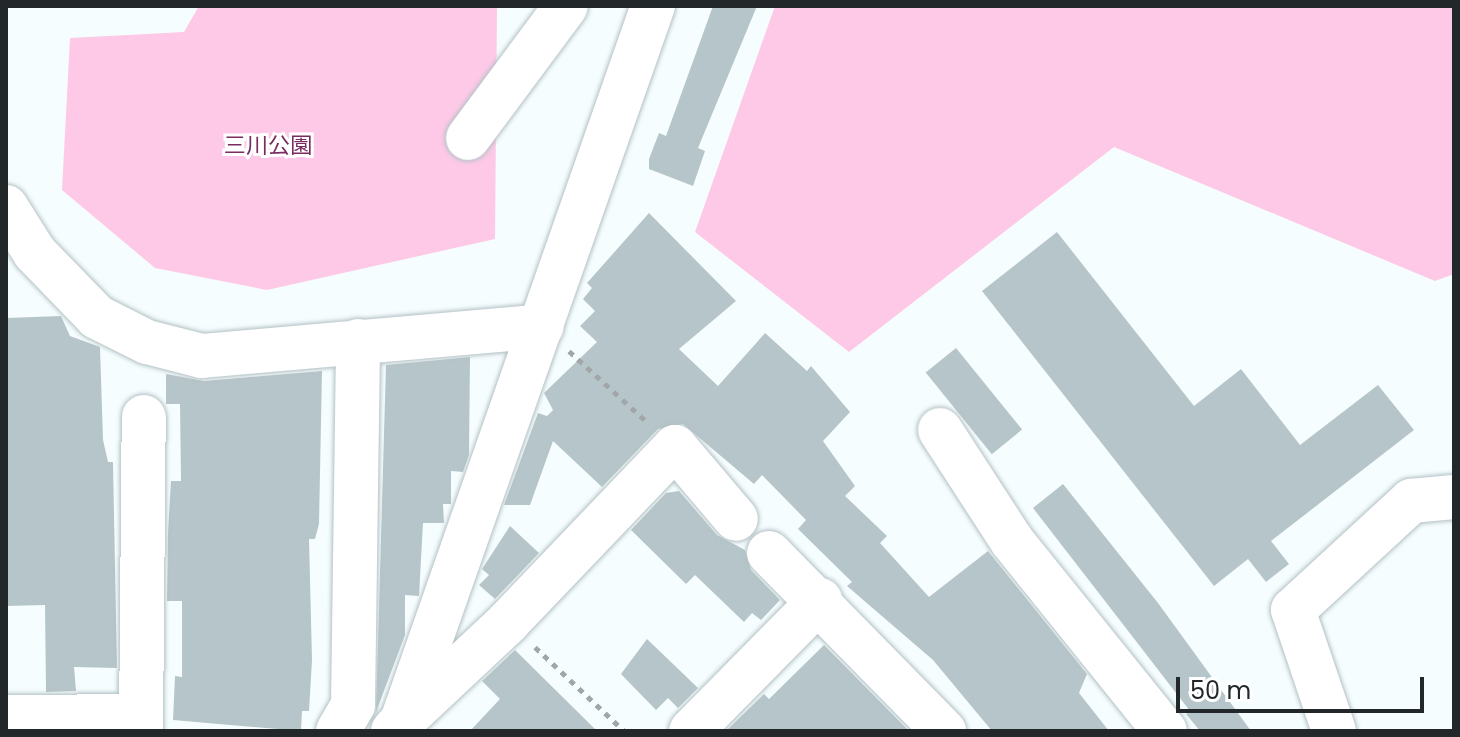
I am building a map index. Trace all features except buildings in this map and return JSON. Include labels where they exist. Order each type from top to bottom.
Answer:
[{"type":"street","points":[[468,138],[566,6]]},
{"type":"street","points":[[398,726],[653,6]]},
{"type":"street","points":[[6,207],[62,284],[97,317],[147,342],[202,356],[542,326]]},
{"type":"street","points":[[338,731],[353,705],[358,341]]},
{"type":"street","points":[[6,717],[141,723],[144,417]]},
{"type":"street","points":[[940,430],[1012,541],[1165,731]]},
{"type":"street","points":[[398,726],[508,622],[675,447],[736,519]]},
{"type":"street","points":[[1334,731],[1293,610],[1411,501],[1454,497]]},
{"type":"street","points":[[769,553],[820,600],[944,731]]},
{"type":"street","points":[[691,731],[820,600]]},
{"type":"path","points":[[542,326],[675,447]]},
{"type":"path","points":[[508,622],[624,731]]},
{"type":"green space","name":"三川公園","points":[[199,6],[497,6],[495,239],[267,290],[155,268],[62,190],[70,38],[184,32]]},
{"type":"green space","points":[[775,6],[1454,6],[1454,274],[1435,281],[1114,147],[849,352],[695,232]]}]
